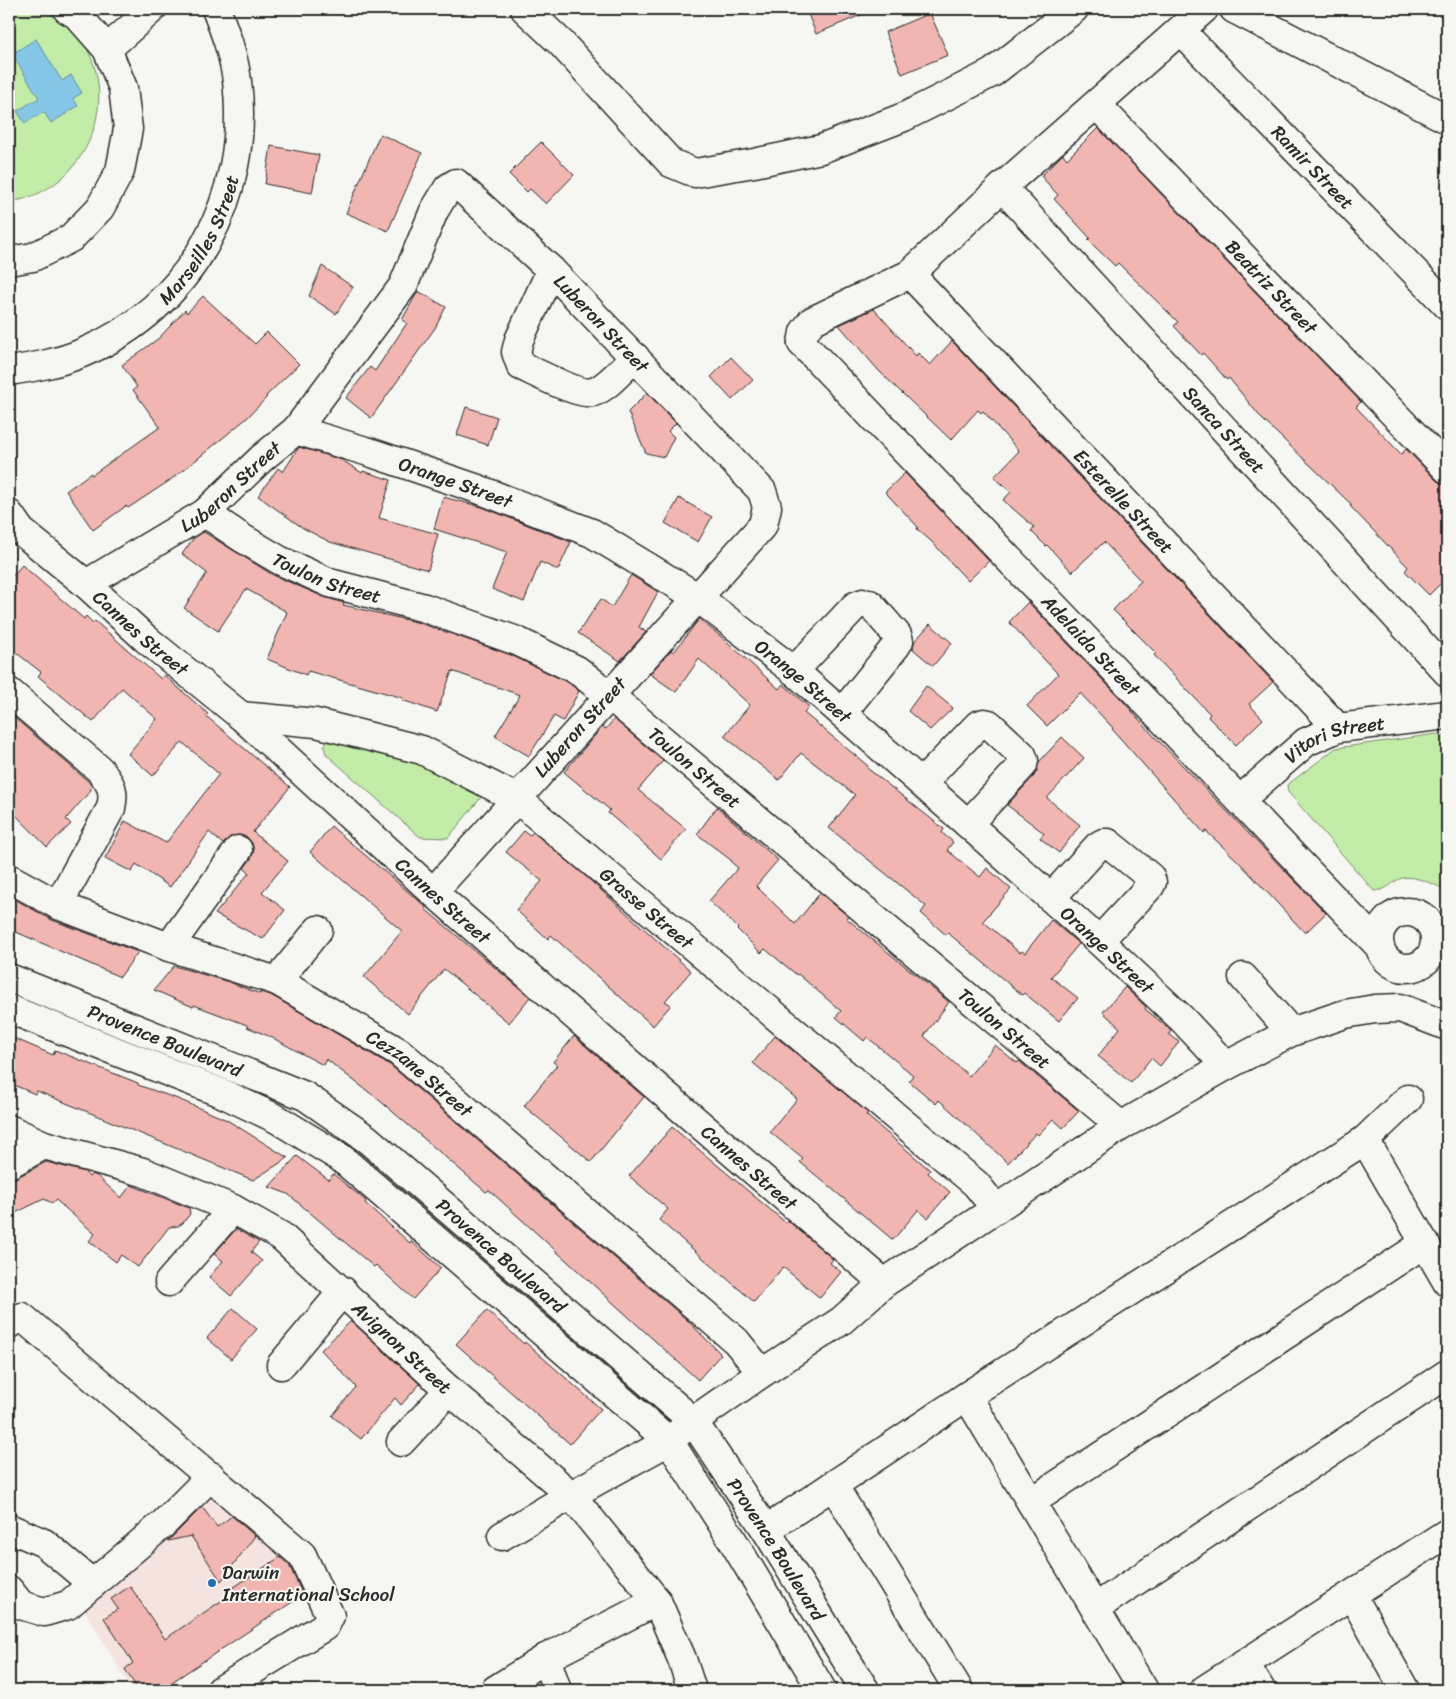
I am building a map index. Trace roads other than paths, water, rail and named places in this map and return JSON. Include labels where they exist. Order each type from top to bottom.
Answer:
[{"type":"street","points":[[9,262],[33,257],[71,238],[100,208],[120,171],[128,129],[123,88],[107,49],[77,15],[67,9]]},
{"type":"street","points":[[107,49],[152,9]]},
{"type":"street","name":"Marseilles Street","points":[[9,371],[46,365],[82,353],[115,336],[146,315],[173,289],[196,260],[215,227],[229,192],[238,146],[240,117],[237,80],[229,43],[216,9]]},
{"type":"street","points":[[524,9],[562,43],[671,164],[695,173],[821,149],[904,117],[992,73],[1074,9]]},
{"type":"street","points":[[910,274],[1002,187],[1204,9]]},
{"type":"street","points":[[1234,9],[1447,119]]},
{"type":"street","name":"Ramir Street","points":[[1180,30],[1447,305]]},
{"type":"street","name":"Beatriz Street","points":[[1097,105],[1447,469]]},
{"type":"street","name":"Luberon Street","points":[[86,584],[205,513],[262,458],[296,430],[403,286],[434,211],[448,188],[456,183],[551,270],[635,357],[762,491],[767,507],[763,524],[433,892]]},
{"type":"street","name":"Sanca Street","points":[[1002,187],[1447,672]]},
{"type":"street","points":[[551,270],[519,340],[516,352],[521,366],[580,392],[593,393],[603,387],[635,357]]},
{"type":"street","name":"Adelaida Street","points":[[910,274],[812,321],[804,332],[802,343],[1380,947]]},
{"type":"street","name":"Esterelle Street","points":[[910,274],[1338,728]]},
{"type":"street","name":"Orange Street","points":[[296,430],[369,452],[460,483],[592,533],[697,597],[794,671],[922,783],[1099,941],[1182,1019],[1226,1066]]},
{"type":"street","name":"Toulon Street","points":[[205,513],[281,561],[322,580],[425,608],[516,641],[577,670],[609,694],[1122,1126]]},
{"type":"street","name":"Cannes Street","points":[[9,514],[21,531],[86,584],[146,639],[241,716],[433,892],[884,1282]]},
{"type":"street","points":[[794,671],[855,606],[863,603],[870,604],[898,634],[899,641],[842,713]]},
{"type":"street","points":[[9,692],[100,770],[109,782],[114,794],[111,808],[58,905]]},
{"type":"street","name":"Vitori Street","points":[[1240,800],[1306,742],[1338,728],[1447,715]]},
{"type":"street","name":"Grasse Street","points":[[241,716],[316,723],[422,750],[516,798],[976,1184],[996,1209]]},
{"type":"street","points":[[922,783],[978,726],[984,723],[989,724],[1022,755],[1023,765],[968,824]]},
{"type":"street","points":[[1051,898],[1098,846],[1103,843],[1108,843],[1150,877],[1152,882],[1150,886],[1099,941]]},
{"type":"street","points":[[169,947],[238,850]]},
{"type":"street","name":"Cezzane Street","points":[[9,878],[58,905],[169,947],[277,981],[399,1052],[736,1341],[762,1373]]},
{"type":"street","points":[[1403,912],[1421,915],[1441,935],[1433,953],[1423,964],[1416,967],[1402,968],[1388,961],[1380,947],[1381,929],[1386,921],[1394,915],[1403,912]]},
{"type":"street","points":[[277,981],[318,930]]},
{"type":"street","points":[[1400,1008],[1402,968]]},
{"type":"street","points":[[1243,977],[1292,1032]]},
{"type":"street","name":"Provence Boulevard","points":[[9,978],[305,1096],[367,1139],[693,1421],[766,1530],[865,1690]]},
{"type":"street","points":[[502,1536],[570,1495],[669,1441],[693,1421],[841,1321],[884,1282],[1122,1126],[1226,1066],[1292,1032],[1345,1014],[1375,1009],[1400,1008],[1447,1026]]},
{"type":"street","name":"Provence Boulevard","points":[[9,1009],[116,1053],[224,1094],[277,1119],[341,1158],[669,1441],[730,1536],[822,1690]]},
{"type":"street","points":[[766,1530],[967,1396],[1364,1140],[1408,1099]]},
{"type":"street","name":"Avignon Street","points":[[9,1129],[44,1145],[143,1172],[233,1209],[281,1236],[449,1390],[570,1495],[657,1601],[682,1659],[692,1690]]},
{"type":"street","points":[[1364,1140],[1447,1282]]},
{"type":"street","points":[[9,1164],[44,1145]]},
{"type":"street","points":[[169,1282],[233,1209]]},
{"type":"street","points":[[1031,1502],[1425,1243]]},
{"type":"street","points":[[281,1365],[343,1291]]},
{"type":"street","points":[[9,1324],[22,1317],[302,1555],[330,1616],[325,1626],[221,1690]]},
{"type":"street","points":[[1095,1608],[1447,1374]]},
{"type":"street","points":[[401,1442],[449,1390]]},
{"type":"street","points":[[967,1396],[1144,1690]]},
{"type":"street","points":[[9,1590],[21,1605],[44,1612],[68,1606],[164,1523],[211,1476]]},
{"type":"street","points":[[832,1485],[959,1690]]},
{"type":"street","points":[[9,1528],[44,1543],[93,1584]]},
{"type":"street","points":[[1204,1690],[1447,1533]]},
{"type":"street","points":[[1352,1595],[1405,1690]]},
{"type":"street","points":[[495,1690],[546,1658],[657,1601]]},
{"type":"street","points":[[546,1658],[557,1690]]},
{"type":"street","points":[[1245,1664],[1261,1690]]},
{"type":"water","points":[[36,39],[62,81],[71,75],[82,93],[73,98],[78,106],[51,123],[44,112],[25,123],[17,111],[39,98],[12,54]]},
{"type":"place","name":"Darwin International School","points":[[212,1583]]}]
